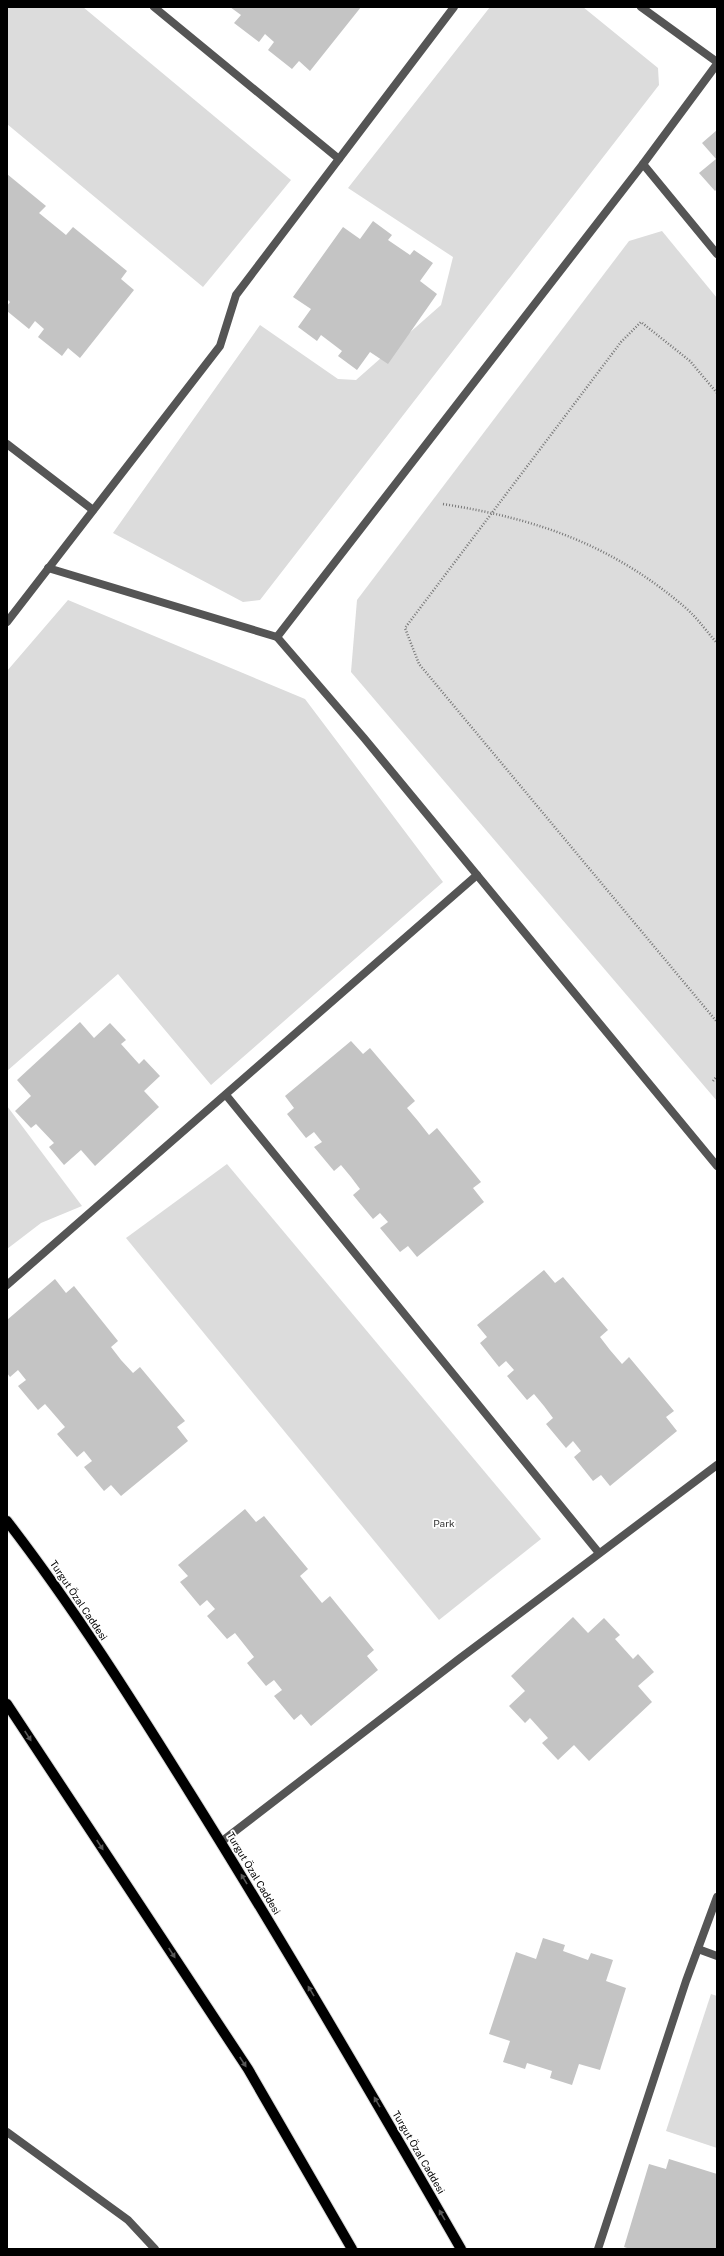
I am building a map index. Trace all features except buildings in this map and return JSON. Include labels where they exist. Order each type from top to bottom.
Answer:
[{"type":"main road","name":"Turgut Özal Caddesi","points":[[7,1521],[60,1591],[134,1703],[221,1842],[352,2058],[461,2249]]},
{"type":"main road","points":[[7,1704],[248,2069],[352,2249]]},
{"type":"street","points":[[154,7],[339,158]]},
{"type":"street","points":[[7,622],[220,346],[236,295],[454,7]]},
{"type":"street","points":[[277,637],[643,164],[717,63],[641,7]]},
{"type":"street","points":[[643,164],[717,254]]},
{"type":"street","points":[[7,444],[93,510]]},
{"type":"street","points":[[48,568],[277,637],[477,875],[717,1166]]},
{"type":"street","points":[[7,1285],[477,875]]},
{"type":"street","points":[[226,1095],[599,1553]]},
{"type":"street","points":[[221,1842],[599,1553],[717,1465]]},
{"type":"street","points":[[598,2249],[698,1949],[717,1897]]},
{"type":"street","points":[[698,1949],[717,1956]]},
{"type":"street","points":[[7,2132],[128,2220],[155,2249]]},
{"type":"path","points":[[717,393],[690,361],[641,322],[621,342],[405,628],[419,664],[717,1022]]},
{"type":"path","points":[[444,504],[493,512],[540,524],[606,553],[637,571],[687,610],[717,643]]},
{"type":"path","points":[[713,1081],[717,1076]]},
{"type":"green space","points":[[7,7],[83,7],[291,180],[203,287],[7,124]]},
{"type":"green space","points":[[490,7],[583,7],[658,68],[659,85],[260,600],[243,602],[113,533],[260,325],[338,379],[356,380],[441,305],[453,257],[348,188]]},
{"type":"green space","points":[[662,231],[717,298],[717,1101],[351,672],[357,600],[629,241]]},
{"type":"green space","points":[[68,600],[305,699],[443,882],[211,1085],[118,974],[7,1071],[7,671]]},
{"type":"green space","points":[[7,1106],[82,1206],[41,1223],[7,1249]]},
{"type":"green space","name":"Park","points":[[227,1164],[541,1539],[439,1620],[126,1238]]},
{"type":"green space","points":[[711,1994],[717,1996],[717,2148],[666,2131]]}]
